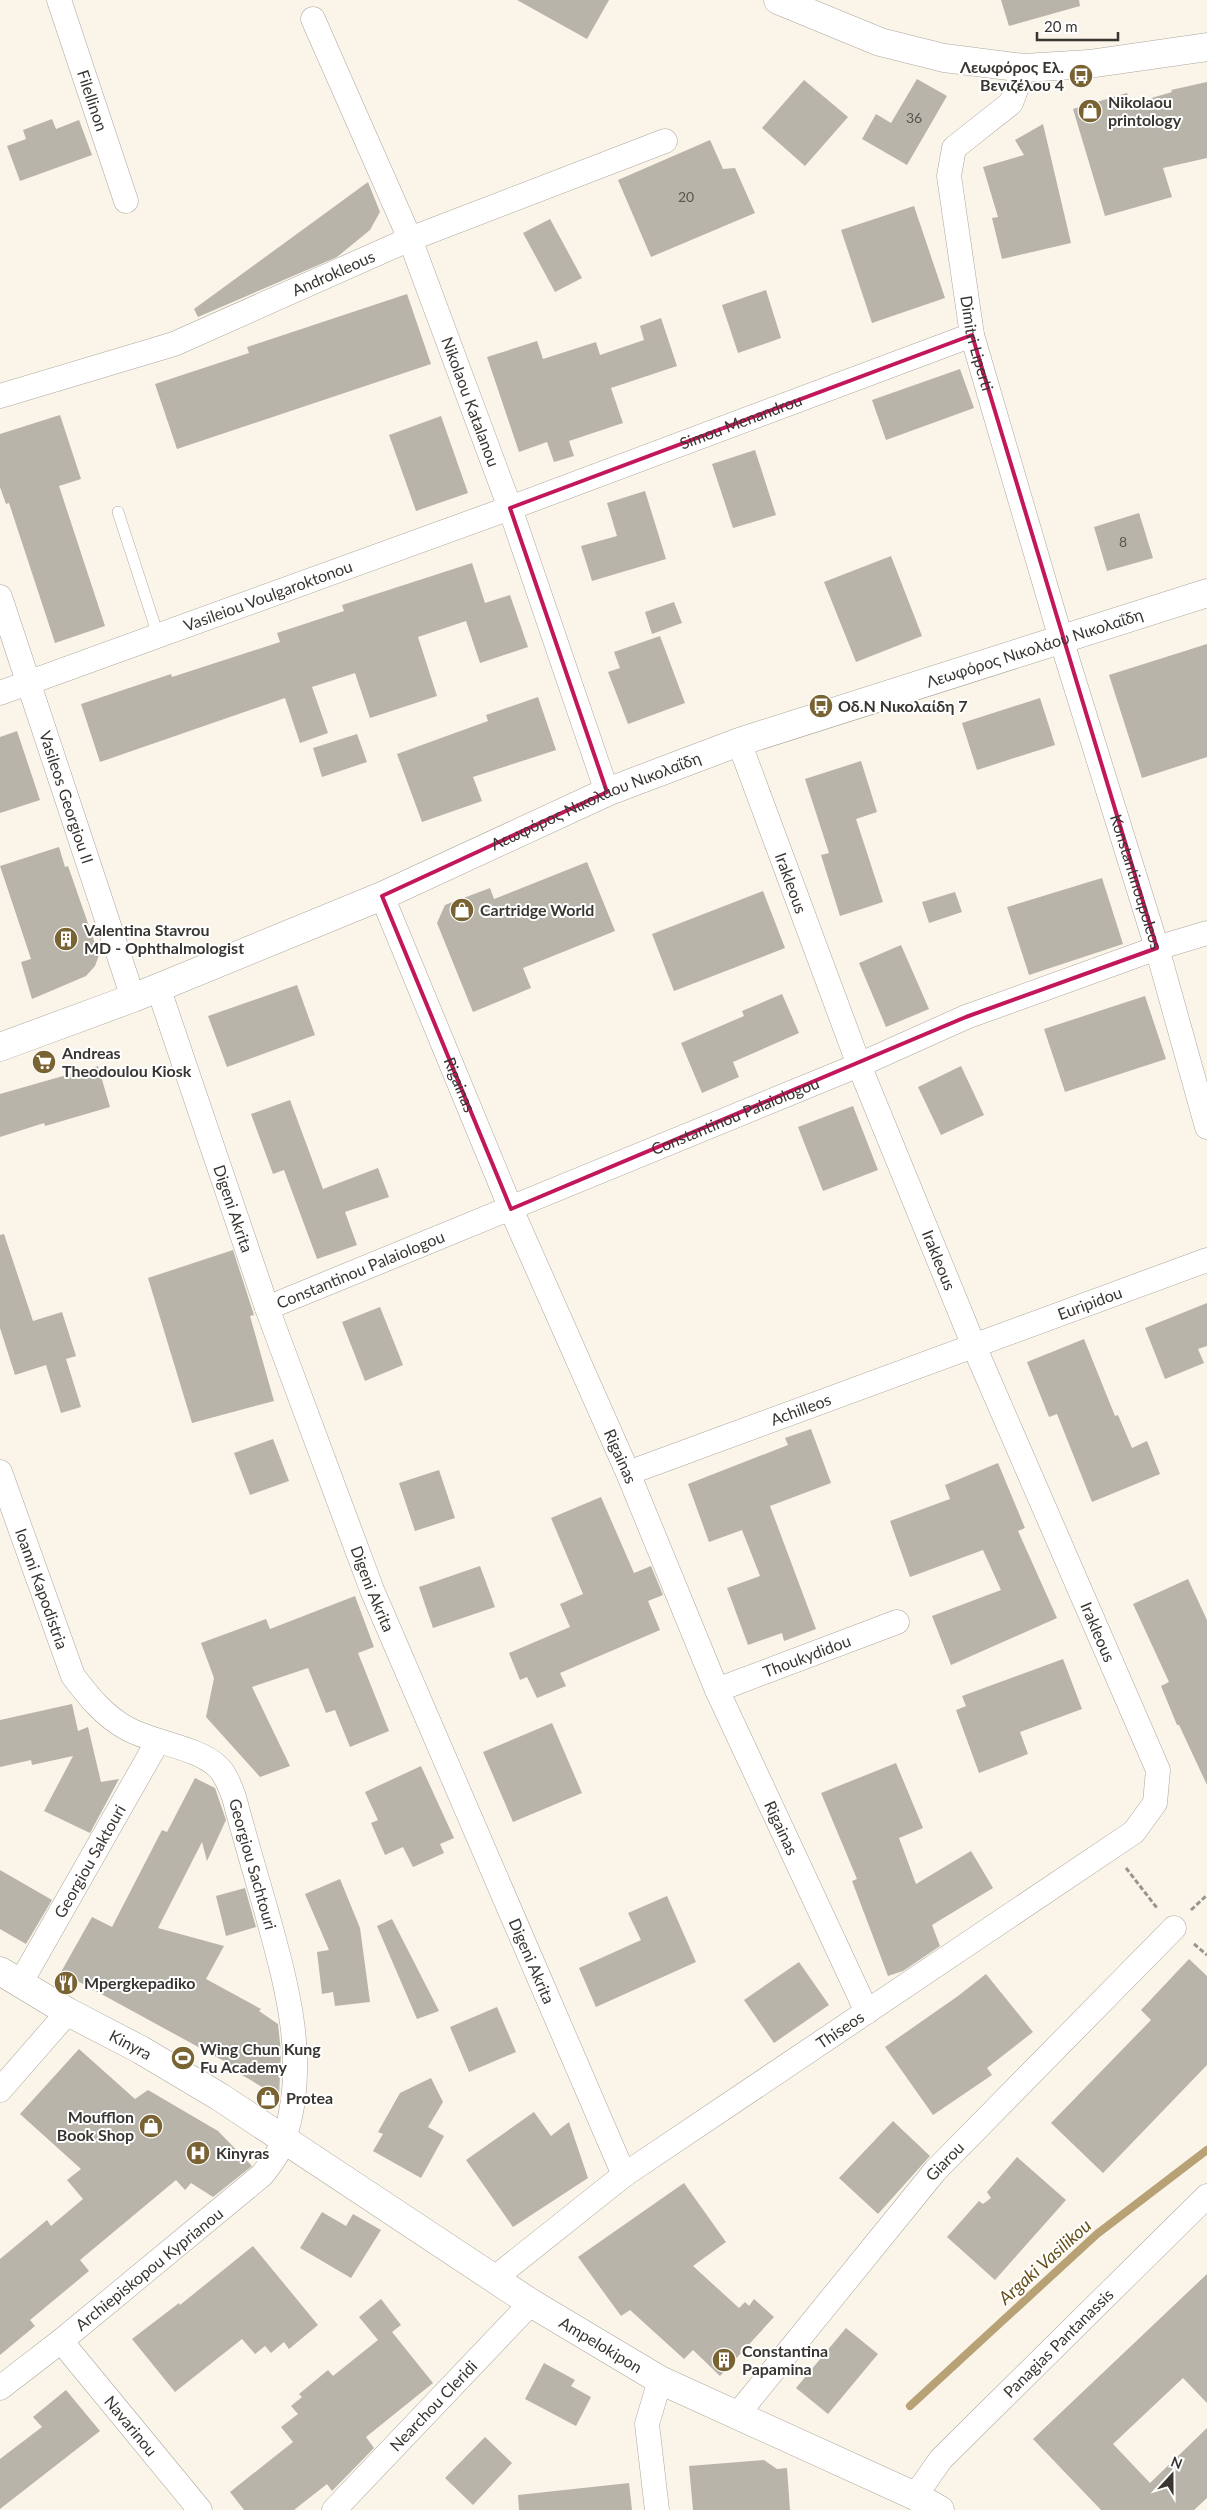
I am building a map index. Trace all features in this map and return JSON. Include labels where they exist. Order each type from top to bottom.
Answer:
[{"type":"street","name":"Filellinon","points":[[59,0],[126,201]]},
{"type":"street","points":[[788,2],[880,42],[944,58],[1024,68],[1089,64],[1207,48]]},
{"type":"street","name":"Nikolaou Katalanou","points":[[313,19],[410,239],[510,508],[607,792]]},
{"type":"street","name":"Dimitri Liperti","points":[[1024,68],[1011,103],[954,148],[949,176],[972,335],[1061,639]]},
{"type":"street","name":"Androkleous","points":[[0,396],[174,344],[410,239],[665,141]]},
{"type":"street","name":"Simou Menandrou","points":[[510,508],[972,335]]},
{"type":"street","name":"Vasileiou Voulgaroktonou","points":[[0,693],[510,508]]},
{"type":"street","name":"Λεωφόρος Νικολάου Νικολαΐδη","points":[[0,1047],[133,998],[382,896],[607,792],[739,742],[1207,593]]},
{"type":"street","name":"Vasileos Georgiou II","points":[[0,597],[133,998]]},
{"type":"street","name":"Konstantinoupoleos","points":[[1061,639],[1157,948],[1207,1127]]},
{"type":"street","name":"Irakleous","points":[[739,742],[859,1065],[974,1346],[1158,1770]]},
{"type":"street","name":"Rigainas","points":[[382,896],[511,1209],[628,1473],[717,1690],[867,2012]]},
{"type":"street","name":"Constantinou Palaiologou","points":[[267,1308],[859,1065],[966,1017],[1157,948],[1207,933]]},
{"type":"street","name":"Digeni Akrita","points":[[158,988],[267,1308],[372,1590],[624,2175]]},
{"type":"street","name":"Euripidou","points":[[974,1346],[1207,1260]]},
{"type":"street","name":"Achilleos","points":[[628,1473],[974,1346]]},
{"type":"street","name":"Ioanni Kapodistria","points":[[0,1472],[73,1676]]},
{"type":"street","name":"Thoukydidou","points":[[717,1690],[897,1622]]},
{"type":"street","name":"Georgiou Sachtouri","points":[[73,1676],[91,1699],[108,1716],[129,1729],[197,1756],[218,1767],[226,1778],[234,1797],[284,1976],[296,2059],[292,2108],[285,2138]]},
{"type":"street","name":"Georgiou Saktouri","points":[[11,1976],[158,1741]]},
{"type":"street","name":"Thiseos","points":[[496,2278],[624,2175],[1134,1832],[1155,1803],[1158,1770]]},
{"type":"street","name":"Giarou","points":[[737,2415],[935,2171],[1174,1928]]},
{"type":"street","name":"Kinyra","points":[[11,1976],[68,2012],[141,2050],[285,2138]]},
{"type":"street","points":[[0,2090],[68,2012]]},
{"type":"street","name":"Ampelokipon","points":[[285,2138],[531,2303],[660,2380],[915,2496],[940,2510]]},
{"type":"street","name":"Archiepiskopou Kyprianou","points":[[0,2388],[61,2342],[244,2192],[262,2175],[274,2160],[285,2138]]},
{"type":"street","name":"Panagias Pantanassis","points":[[915,2496],[941,2459],[1207,2196]]},
{"type":"street","name":"Nearchou Cleridi","points":[[334,2510],[531,2303]]},
{"type":"street","name":"Navarinou","points":[[61,2342],[200,2510]]},
{"type":"street","points":[[657,2510],[647,2424],[660,2380]]},
{"type":"lane","points":[[118,512],[158,635]]},
{"type":"path","points":[[1113,1847],[1137,1884],[1174,1928],[1207,1955]]},
{"type":"highlighted area","points":[[972,335],[1157,948],[966,1017],[511,1209],[382,896],[607,792],[510,508]]},
{"type":"building","points":[[517,0],[609,0],[587,39]]},
{"type":"building","points":[[1001,0],[1079,0],[1080,6],[1009,26]]},
{"type":"building","points":[[917,79],[947,96],[907,165],[862,139],[876,114],[891,123]]},
{"type":"building","points":[[804,80],[848,117],[805,166],[762,128]]},
{"type":"building","points":[[1207,82],[1207,158],[1163,168],[1172,197],[1105,216],[1073,109],[1127,93],[1131,104],[1172,92],[1171,90]]},
{"type":"building","points":[[52,119],[56,129],[79,120],[92,155],[20,181],[7,146],[26,139],[23,130]]},
{"type":"building","points":[[1043,124],[1071,243],[1002,259],[992,218],[998,217],[983,167],[1024,155],[1015,140]]},
{"type":"building","points":[[710,140],[723,169],[735,168],[755,213],[651,257],[618,180]]},
{"type":"building","points":[[368,182],[380,212],[370,230],[337,257],[198,317],[194,309]]},
{"type":"building","points":[[914,206],[945,298],[872,323],[841,230]]},
{"type":"building","points":[[550,219],[582,278],[555,292],[523,233]]},
{"type":"building","points":[[766,290],[781,338],[738,353],[722,305]]},
{"type":"building","points":[[407,294],[431,364],[177,449],[155,384],[249,353],[247,347]]},
{"type":"building","points":[[661,318],[677,366],[611,388],[623,423],[569,441],[574,456],[554,462],[547,442],[519,452],[487,357],[537,341],[543,359],[596,342],[600,355],[644,340],[640,326]]},
{"type":"building","points":[[960,369],[974,408],[886,440],[872,400]]},
{"type":"building","points":[[60,415],[81,479],[59,486],[105,626],[55,643],[9,503],[6,504],[0,487],[0,434]]},
{"type":"building","points":[[441,416],[468,493],[416,511],[389,435]]},
{"type":"building","points":[[755,450],[776,515],[733,528],[712,464]]},
{"type":"building","points":[[645,491],[666,559],[592,581],[581,546],[617,536],[607,503]]},
{"type":"building","points":[[1139,513],[1153,558],[1107,571],[1094,527]]},
{"type":"building","points":[[891,556],[922,636],[856,662],[824,582]]},
{"type":"building","points":[[472,563],[485,603],[510,595],[528,647],[480,663],[466,621],[418,637],[437,696],[370,718],[355,673],[312,687],[328,733],[300,743],[285,698],[100,762],[81,704],[171,674],[172,677],[280,642],[277,633],[344,611],[342,605]]},
{"type":"building","points":[[674,602],[682,623],[652,634],[645,612]]},
{"type":"building","points":[[660,636],[685,703],[628,724],[608,672],[620,668],[614,652]]},
{"type":"building","points":[[1207,644],[1207,757],[1142,778],[1109,675]]},
{"type":"building","points":[[538,697],[556,750],[473,777],[482,801],[422,822],[397,754],[488,721],[486,715]]},
{"type":"building","points":[[1040,698],[1055,745],[977,770],[962,723]]},
{"type":"building","points":[[17,731],[40,800],[0,813],[0,737]]},
{"type":"building","points":[[357,734],[367,762],[322,777],[313,748]]},
{"type":"building","points":[[861,761],[877,812],[856,819],[883,902],[840,916],[821,855],[829,853],[805,779]]},
{"type":"building","name":"Valentina Stavrou MD - Ophthalmologist","points":[[59,847],[65,867],[68,866],[99,955],[95,966],[86,976],[32,999],[21,962],[31,959],[0,866]]},
{"type":"building","points":[[587,862],[615,931],[523,968],[531,988],[473,1012],[437,923],[445,905],[490,888],[494,899]]},
{"type":"building","points":[[1102,878],[1123,944],[1029,975],[1007,907]]},
{"type":"building","points":[[763,891],[785,948],[674,991],[652,934]]},
{"type":"building","points":[[955,892],[962,912],[929,923],[922,902]]},
{"type":"building","points":[[901,945],[929,1009],[886,1027],[859,963]]},
{"type":"building","points":[[297,985],[315,1035],[227,1067],[208,1016]]},
{"type":"building","points":[[782,994],[799,1033],[733,1062],[739,1077],[702,1093],[681,1043],[744,1016],[742,1011]]},
{"type":"building","points":[[1145,996],[1166,1059],[1065,1092],[1044,1029]]},
{"type":"building","points":[[98,1066],[110,1107],[45,1126],[44,1123],[0,1137],[0,1094]]},
{"type":"building","points":[[961,1066],[984,1115],[941,1135],[918,1087]]},
{"type":"building","points":[[290,1100],[323,1189],[378,1168],[389,1197],[345,1212],[357,1245],[317,1259],[284,1170],[273,1174],[251,1114]]},
{"type":"building","points":[[853,1106],[878,1170],[823,1191],[798,1127]]},
{"type":"building","points":[[4,1234],[33,1321],[62,1312],[76,1356],[66,1359],[81,1407],[61,1413],[46,1365],[15,1375],[0,1328],[0,1235]]},
{"type":"building","points":[[233,1250],[254,1315],[250,1316],[274,1401],[192,1423],[148,1278]]},
{"type":"building","points":[[1207,1303],[1207,1346],[1198,1349],[1204,1363],[1165,1379],[1145,1328]]},
{"type":"building","points":[[380,1307],[403,1365],[365,1381],[342,1322]]},
{"type":"building","points":[[1084,1339],[1115,1416],[1118,1415],[1132,1448],[1147,1441],[1160,1474],[1092,1502],[1057,1414],[1049,1417],[1027,1362]]},
{"type":"building","points":[[811,1429],[831,1483],[770,1506],[816,1629],[784,1641],[782,1633],[748,1645],[727,1588],[760,1576],[742,1530],[709,1542],[688,1484],[788,1445],[785,1438]]},
{"type":"building","points":[[273,1439],[289,1481],[250,1495],[234,1453]]},
{"type":"building","points":[[998,1463],[1025,1528],[1018,1531],[1057,1618],[951,1665],[932,1616],[1001,1590],[983,1550],[910,1577],[890,1521],[950,1499],[945,1485]]},
{"type":"building","points":[[439,1470],[455,1518],[415,1531],[399,1483]]},
{"type":"building","points":[[601,1497],[634,1573],[651,1566],[663,1595],[648,1601],[660,1630],[560,1673],[566,1686],[537,1698],[527,1677],[520,1680],[509,1653],[570,1627],[560,1604],[583,1594],[551,1518]]},
{"type":"building","points":[[480,1566],[495,1607],[433,1628],[419,1587]]},
{"type":"building","points":[[1188,1579],[1207,1620],[1207,1785],[1179,1725],[1177,1725],[1161,1686],[1169,1682],[1133,1604]]},
{"type":"building","points":[[355,1596],[374,1647],[358,1653],[389,1731],[350,1747],[335,1710],[326,1713],[308,1668],[252,1687],[290,1766],[260,1777],[206,1717],[214,1678],[201,1643],[266,1619],[270,1629]]},
{"type":"building","points":[[1063,1659],[1082,1709],[1020,1732],[1028,1754],[979,1773],[956,1710],[966,1706],[962,1696]]},
{"type":"building","points":[[72,1704],[78,1731],[88,1727],[101,1782],[119,1779],[90,1833],[44,1811],[73,1756],[32,1765],[31,1760],[0,1767],[0,1720]]},
{"type":"building","points":[[552,1723],[582,1793],[513,1822],[483,1752]]},
{"type":"building","points":[[896,1763],[923,1828],[899,1838],[916,1884],[971,1851],[993,1888],[932,1925],[940,1946],[903,1971],[888,1976],[852,1881],[857,1879],[821,1793]]},
{"type":"building","points":[[421,1766],[454,1838],[440,1844],[444,1853],[413,1867],[403,1847],[385,1855],[371,1823],[378,1820],[365,1792]]},
{"type":"building","points":[[195,1778],[215,1788],[226,1820],[207,1861],[202,1842],[158,1928],[224,1946],[206,1979],[261,2009],[259,2011],[278,2024],[281,2052],[279,2097],[242,2075],[244,2072],[61,1972],[92,1917],[112,1927],[162,1830],[167,1832]]},
{"type":"building","points":[[0,1870],[52,1900],[26,1944],[0,1929]]},
{"type":"building","points":[[340,1879],[360,1928],[370,2002],[335,2006],[333,1992],[322,1994],[317,1952],[329,1950],[305,1894]]},
{"type":"building","points":[[245,1888],[256,1927],[226,1936],[216,1896]]},
{"type":"building","points":[[667,1896],[696,1962],[596,2007],[579,1968],[641,1940],[628,1913]]},
{"type":"building","points":[[392,1919],[439,2011],[417,2019],[377,1926]]},
{"type":"building","points":[[1189,1959],[1207,1976],[1207,2065],[1103,2173],[1051,2123],[1151,2020],[1141,2010]]},
{"type":"building","points":[[799,1962],[829,2005],[774,2043],[744,2000]]},
{"type":"building","points":[[986,1974],[1033,2032],[987,2068],[992,2075],[933,2115],[885,2047]]},
{"type":"building","points":[[497,2007],[516,2052],[469,2072],[450,2027]]},
{"type":"building","points":[[79,2049],[135,2099],[148,2090],[218,2131],[252,2166],[213,2197],[191,2183],[185,2190],[176,2180],[80,2260],[89,2271],[30,2320],[35,2326],[0,2355],[0,2259],[47,2220],[51,2226],[83,2199],[67,2180],[81,2169],[20,2114]]},
{"type":"building","points":[[431,2078],[443,2102],[428,2127],[444,2136],[421,2178],[373,2151],[383,2134],[378,2132],[400,2093]]},
{"type":"building","points":[[534,2112],[551,2136],[569,2122],[588,2178],[513,2227],[466,2160]]},
{"type":"building","points":[[893,2121],[930,2156],[878,2214],[839,2178]]},
{"type":"building","points":[[1017,2157],[1066,2200],[995,2280],[947,2237],[979,2201],[983,2204],[991,2198],[987,2192]]},
{"type":"building","points":[[684,2183],[726,2242],[693,2266],[739,2308],[745,2302],[749,2306],[754,2299],[774,2317],[720,2376],[693,2350],[684,2359],[630,2310],[621,2316],[578,2257]]},
{"type":"building","points":[[322,2212],[346,2226],[353,2214],[381,2230],[351,2278],[300,2248]]},
{"type":"building","points":[[253,2246],[318,2325],[289,2349],[284,2342],[271,2353],[265,2346],[255,2354],[242,2339],[175,2392],[132,2339],[179,2303],[180,2305]]},
{"type":"building","points":[[1207,2274],[1207,2403],[1183,2378],[1113,2444],[1150,2483],[1207,2428],[1207,2498],[1194,2510],[1101,2510],[1033,2439]]},
{"type":"building","points":[[381,2299],[401,2325],[392,2332],[433,2383],[366,2437],[374,2448],[332,2491],[327,2484],[294,2510],[244,2510],[230,2492],[293,2442],[281,2427],[298,2414],[291,2406],[302,2397],[299,2394],[328,2370],[333,2376],[378,2340],[359,2317]]},
{"type":"building","points":[[846,2328],[878,2354],[828,2414],[796,2388]]},
{"type":"building","points":[[544,2363],[575,2380],[571,2386],[591,2397],[576,2426],[525,2399]]},
{"type":"building","points":[[66,2390],[100,2431],[0,2509],[0,2459],[42,2427],[33,2417]]},
{"type":"building","points":[[485,2437],[512,2463],[473,2505],[445,2478]]},
{"type":"building","points":[[764,2460],[777,2469],[787,2468],[790,2510],[693,2510],[689,2466]]},
{"type":"building","points":[[629,2483],[632,2510],[519,2510],[518,2495]]},
{"type":"waterway","name":"Argaki Vasilikou","points":[[910,2406],[1097,2234],[1207,2150]]},
{"type":"place","name":"Λεωφόρος Ελ. Βενιζέλου 4","points":[[1081,76]]},
{"type":"place","name":"Nikolaou printology","points":[[1090,111]]},
{"type":"place","name":"Οδ.Ν Νικολαίδη 7","points":[[821,706]]},
{"type":"place","name":"Cartridge World","points":[[462,910]]},
{"type":"place","name":"Valentina Stavrou MD - Ophthalmologist","points":[[66,939]]},
{"type":"place","name":"Andreas Theodoulou Kiosk","points":[[44,1062]]},
{"type":"place","name":"Mpergkepadiko","points":[[66,1983]]},
{"type":"place","name":"Wing Chun Kung Fu Academy","points":[[183,2058]]},
{"type":"place","name":"Protea","points":[[268,2098]]},
{"type":"place","name":"Moufflon Book Shop","points":[[151,2126]]},
{"type":"place","name":"Kinyras","points":[[198,2153]]},
{"type":"place","name":"Constantina Papamina","points":[[724,2360]]}]
